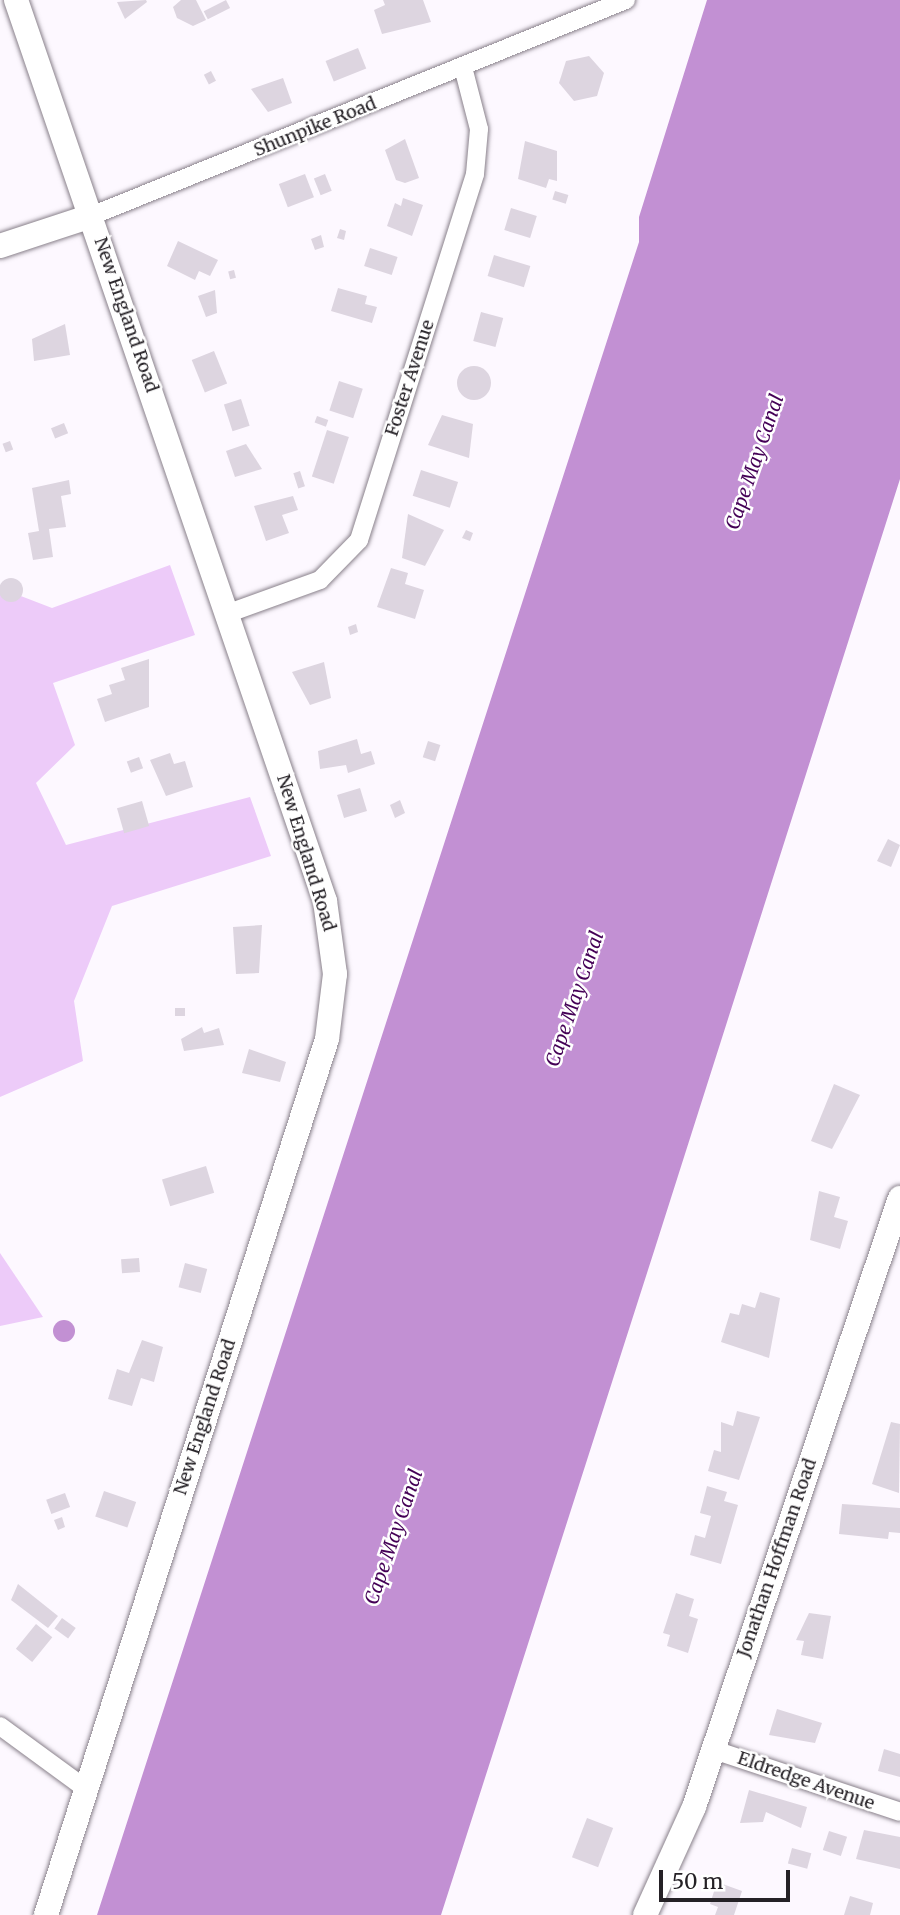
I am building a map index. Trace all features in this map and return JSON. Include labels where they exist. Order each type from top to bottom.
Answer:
[{"type":"street","name":"New England Road","points":[[16,0],[229,613],[324,901],[332,937],[332,1007],[46,1915]]},
{"type":"street","name":"Shunpike Road","points":[[0,246],[91,216],[626,0]]},
{"type":"street","name":"Foster Avenue","points":[[229,613],[320,580],[359,540],[475,174],[479,129],[463,67]]},
{"type":"street","name":"Jonathan Hoffman Road","points":[[645,1915],[680,1845],[900,1198]]},
{"type":"street","points":[[0,1726],[86,1789]]},
{"type":"street","name":"Eldredge Avenue","points":[[711,1749],[900,1812]]},
{"type":"shaded area","points":[[170,565],[195,635],[53,683],[75,745],[36,783],[66,845],[250,797],[271,856],[112,906],[74,1001],[83,1061],[0,1097],[0,588],[52,608]]},
{"type":"shaded area","points":[[0,1253],[43,1317],[0,1326]]},
{"type":"water","name":"Cape May Canal","points":[[707,0],[900,0],[900,479],[656,1245],[441,1915],[97,1915],[639,242],[639,217]]},
{"type":"water","points":[[64,1320],[72,1323],[75,1331],[72,1339],[64,1342],[56,1339],[53,1331],[56,1323]]},
{"type":"building","points":[[146,0],[147,2],[125,19],[117,2]]},
{"type":"building","points":[[181,0],[196,0],[206,20],[193,26],[177,18],[173,7]]},
{"type":"building","points":[[226,0],[230,8],[208,19],[204,11]]},
{"type":"building","points":[[383,0],[423,0],[431,22],[382,34],[374,10],[385,5]]},
{"type":"building","points":[[358,48],[366,68],[334,82],[326,61]]},
{"type":"building","points":[[589,56],[604,73],[597,96],[574,101],[559,83],[566,61]]},
{"type":"building","points":[[211,71],[216,81],[209,84],[204,75]]},
{"type":"building","points":[[283,78],[292,103],[268,112],[251,89]]},
{"type":"building","points":[[405,139],[419,178],[405,183],[396,180],[385,150]]},
{"type":"building","points":[[525,141],[557,151],[557,181],[549,179],[546,188],[518,179]]},
{"type":"building","points":[[305,174],[314,197],[288,207],[279,184]]},
{"type":"building","points":[[325,174],[332,191],[321,195],[314,178]]},
{"type":"building","points":[[555,191],[568,195],[566,204],[552,200]]},
{"type":"building","points":[[403,198],[423,205],[412,236],[387,226],[395,203],[401,206]]},
{"type":"building","points":[[511,208],[537,216],[530,238],[504,230]]},
{"type":"building","points":[[340,229],[346,231],[344,240],[337,238]]},
{"type":"building","points":[[321,235],[324,247],[315,250],[311,239]]},
{"type":"building","points":[[178,241],[218,260],[210,276],[199,271],[195,280],[167,266]]},
{"type":"building","points":[[370,248],[398,257],[392,275],[364,266]]},
{"type":"building","points":[[494,255],[530,266],[524,287],[488,276]]},
{"type":"building","points":[[234,270],[236,278],[230,279],[228,271]]},
{"type":"building","points":[[338,288],[367,296],[365,304],[377,307],[372,323],[331,311]]},
{"type":"building","points":[[215,290],[217,313],[206,317],[198,296]]},
{"type":"building","points":[[481,312],[503,318],[495,347],[473,341]]},
{"type":"building","points":[[65,324],[70,355],[34,361],[32,339]]},
{"type":"building","points":[[214,351],[227,383],[205,392],[192,360]]},
{"type":"building","points":[[474,366],[486,371],[491,383],[486,395],[474,400],[462,395],[457,383],[462,371]]},
{"type":"building","points":[[339,381],[363,389],[353,418],[329,410]]},
{"type":"building","points":[[241,399],[250,426],[233,431],[224,405]]},
{"type":"building","points":[[442,415],[473,424],[469,458],[428,445]]},
{"type":"building","points":[[317,416],[328,420],[326,427],[315,423]]},
{"type":"building","points":[[64,423],[68,433],[55,438],[51,428]]},
{"type":"building","points":[[327,430],[349,437],[334,484],[312,477]]},
{"type":"building","points":[[10,441],[13,449],[6,452],[3,444]]},
{"type":"building","points":[[246,444],[262,469],[235,477],[226,451]]},
{"type":"building","points":[[421,470],[458,482],[450,508],[413,496]]},
{"type":"building","points":[[300,471],[305,486],[298,488],[293,473]]},
{"type":"building","points":[[69,480],[71,494],[61,496],[66,527],[49,529],[53,557],[33,560],[28,533],[39,531],[32,488]]},
{"type":"building","points":[[293,496],[298,510],[282,515],[289,533],[266,541],[254,506]]},
{"type":"building","points":[[408,514],[444,530],[425,566],[402,558]]},
{"type":"building","points":[[466,530],[473,533],[470,541],[462,538]]},
{"type":"building","points":[[391,568],[408,573],[405,584],[424,590],[415,619],[377,607]]},
{"type":"building","points":[[11,578],[22,585],[23,590],[16,601],[11,602],[0,595],[-1,590],[6,579]]},
{"type":"building","points":[[356,624],[358,632],[350,635],[348,627]]},
{"type":"building","points":[[149,659],[149,707],[105,722],[97,699],[112,694],[109,685],[125,680],[121,668]]},
{"type":"building","points":[[324,662],[331,698],[310,705],[292,672]]},
{"type":"building","points":[[357,739],[361,754],[371,751],[375,764],[348,773],[346,765],[320,769],[318,751]]},
{"type":"building","points":[[428,741],[440,745],[435,761],[423,757]]},
{"type":"building","points":[[170,753],[174,764],[185,761],[193,787],[166,796],[150,760]]},
{"type":"building","points":[[139,757],[143,768],[131,773],[127,761]]},
{"type":"building","points":[[360,788],[367,811],[344,818],[337,795]]},
{"type":"building","points":[[400,800],[405,813],[395,818],[390,805]]},
{"type":"building","points":[[142,801],[149,826],[124,833],[117,808]]},
{"type":"building","points":[[888,839],[900,845],[891,867],[877,861]]},
{"type":"building","points":[[262,925],[259,973],[236,974],[233,927]]},
{"type":"building","points":[[175,1008],[185,1008],[185,1016],[175,1016]]},
{"type":"building","points":[[202,1027],[204,1033],[219,1028],[224,1045],[184,1051],[181,1039]]},
{"type":"building","points":[[249,1049],[286,1062],[280,1082],[242,1073]]},
{"type":"building","points":[[834,1084],[860,1095],[832,1149],[811,1141]]},
{"type":"building","points":[[206,1166],[214,1193],[170,1206],[162,1179]]},
{"type":"building","points":[[819,1191],[840,1197],[834,1217],[848,1221],[840,1249],[810,1240]]},
{"type":"building","points":[[139,1258],[140,1272],[122,1273],[121,1259]]},
{"type":"building","points":[[185,1263],[207,1269],[201,1293],[179,1287]]},
{"type":"building","points":[[760,1292],[780,1298],[769,1358],[721,1342],[730,1313],[739,1315],[742,1304],[755,1308]]},
{"type":"building","points":[[142,1340],[163,1347],[154,1382],[141,1378],[132,1406],[108,1399],[117,1369],[129,1373]]},
{"type":"building","points":[[737,1411],[760,1417],[739,1480],[708,1471],[714,1450],[721,1452],[721,1422],[733,1426]]},
{"type":"building","points":[[891,1422],[900,1424],[899,1493],[872,1484]]},
{"type":"building","points":[[707,1486],[727,1492],[724,1501],[738,1505],[721,1564],[690,1555],[695,1535],[705,1538],[711,1516],[700,1513]]},
{"type":"building","points":[[104,1491],[136,1502],[127,1528],[95,1517]]},
{"type":"building","points":[[65,1493],[70,1507],[51,1514],[46,1500]]},
{"type":"building","points":[[842,1504],[900,1508],[900,1533],[889,1532],[888,1539],[839,1534]]},
{"type":"building","points":[[62,1517],[65,1527],[58,1530],[54,1520]]},
{"type":"building","points":[[18,1584],[58,1616],[48,1628],[11,1600]]},
{"type":"building","points":[[676,1593],[694,1599],[689,1616],[698,1619],[688,1653],[667,1646],[670,1635],[663,1633]]},
{"type":"building","points":[[809,1613],[831,1616],[823,1659],[801,1655],[804,1641],[796,1640]]},
{"type":"building","points":[[62,1618],[76,1628],[68,1639],[54,1629]]},
{"type":"building","points":[[36,1624],[52,1637],[32,1662],[16,1649]]},
{"type":"building","points":[[777,1709],[822,1723],[815,1743],[769,1735]]},
{"type":"building","points":[[884,1749],[900,1754],[900,1777],[878,1771]]},
{"type":"building","points":[[749,1790],[807,1807],[801,1828],[766,1812],[763,1822],[740,1823]]},
{"type":"building","points":[[587,1818],[613,1828],[598,1867],[572,1857]]},
{"type":"building","points":[[864,1830],[900,1837],[900,1869],[856,1859]]},
{"type":"building","points":[[829,1831],[847,1837],[841,1856],[823,1850]]},
{"type":"building","points":[[792,1848],[811,1853],[807,1869],[788,1863]]},
{"type":"building","points":[[717,1882],[742,1891],[734,1915],[715,1915],[718,1907],[710,1904]]},
{"type":"building","points":[[850,1896],[873,1903],[870,1915],[844,1915]]}]
